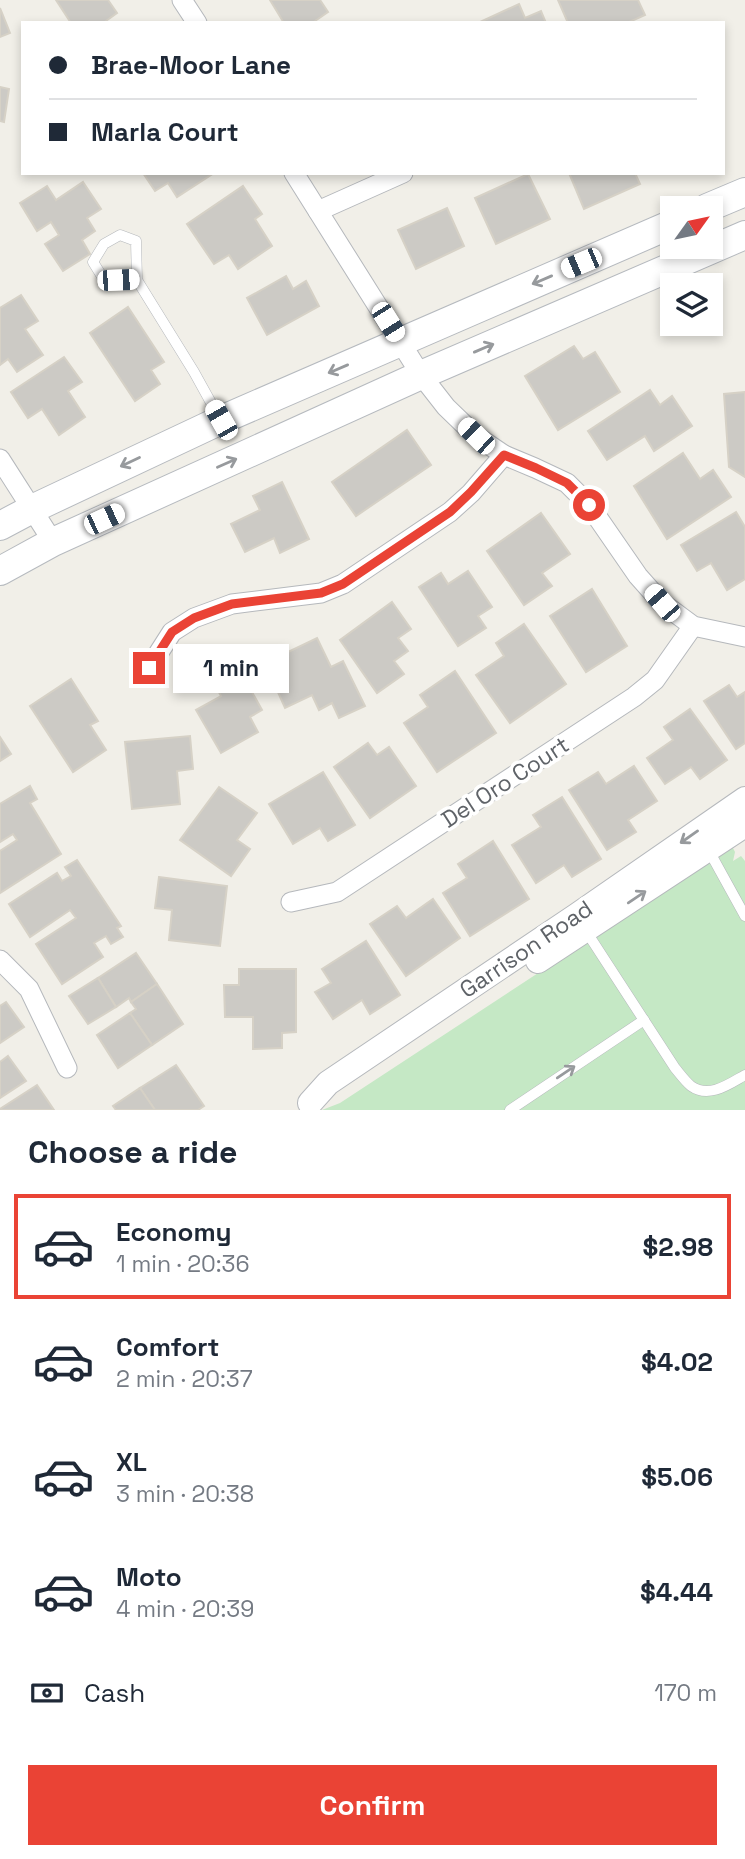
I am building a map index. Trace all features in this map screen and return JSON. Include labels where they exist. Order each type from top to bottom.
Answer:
[{"type":"main road","points":[[723,202],[745,192]]},
{"type":"main road","points":[[0,526],[221,420],[660,229]]},
{"type":"main road","points":[[0,571],[54,542],[421,375],[745,235]]},
{"type":"street","points":[[182,0],[196,21]]},
{"type":"street","points":[[295,175],[421,375],[446,407],[476,436],[504,455],[567,483],[589,505],[638,576],[662,603],[693,626],[745,636]]},
{"type":"street","points":[[318,211],[399,175]]},
{"type":"street","points":[[149,668],[172,632],[194,618],[232,604],[321,593],[343,584],[450,512],[504,455]]},
{"type":"street","points":[[0,459],[54,542]]},
{"type":"street","name":"Del Oro Court","points":[[291,902],[337,892],[634,697],[654,680],[693,626]]},
{"type":"street","name":"Garrison Road","points":[[308,1108],[328,1083],[745,799]]},
{"type":"street","name":"Garrison Road","points":[[308,1108],[335,1094],[745,825]]},
{"type":"street","points":[[0,960],[29,989],[67,1068]]},
{"type":"lane","points":[[136,280],[103,278],[93,262],[104,244],[121,235],[136,241],[136,280],[221,420]]},
{"type":"lane","points":[[708,849],[745,916]]},
{"type":"lane","points":[[586,930],[674,1069],[692,1087],[706,1091],[722,1088],[745,1074]]},
{"type":"lane","points":[[510,1110],[644,1020]]},
{"type":"green space","points":[[732,846],[735,852],[733,861],[741,856],[745,861],[745,1110],[322,1110],[340,1103]]},
{"type":"building","points":[[56,0],[108,0],[117,13],[106,21],[70,21]]},
{"type":"building","points":[[270,0],[320,0],[328,12],[315,21],[283,21]]},
{"type":"building","points":[[558,0],[638,0],[645,15],[632,21],[567,21]]},
{"type":"building","points":[[519,4],[525,18],[541,11],[545,21],[482,21]]},
{"type":"building","points":[[0,8],[10,33],[0,37]]},
{"type":"building","points":[[0,87],[9,89],[4,122],[0,121]]},
{"type":"building","points":[[144,175],[211,175],[177,197],[168,183],[155,191]]},
{"type":"building","points":[[528,175],[550,219],[496,244],[475,198]]},
{"type":"building","points":[[570,175],[636,175],[640,184],[584,209]]},
{"type":"building","points":[[83,182],[101,209],[87,218],[95,231],[82,240],[90,254],[63,271],[45,244],[59,235],[51,222],[37,231],[20,203],[47,186],[56,200]]},
{"type":"building","points":[[243,186],[262,214],[255,219],[272,246],[238,269],[229,255],[214,264],[187,224]]},
{"type":"building","points":[[447,208],[464,246],[416,269],[398,230]]},
{"type":"building","points":[[286,276],[293,289],[306,281],[319,306],[267,335],[247,298]]},
{"type":"building","points":[[21,295],[38,321],[25,329],[43,355],[17,372],[8,359],[0,365],[0,308]]},
{"type":"building","points":[[128,307],[164,362],[151,370],[160,384],[135,401],[90,333]]},
{"type":"building","points":[[574,346],[583,359],[595,352],[620,392],[558,430],[525,376]]},
{"type":"building","points":[[64,357],[82,382],[68,391],[85,417],[59,435],[42,409],[28,418],[11,392]]},
{"type":"building","points":[[650,390],[660,405],[672,396],[692,426],[654,451],[645,436],[607,460],[588,431]]},
{"type":"building","points":[[745,392],[745,477],[729,467],[724,394]]},
{"type":"building","points":[[407,430],[431,465],[356,516],[332,482]]},
{"type":"building","points":[[683,453],[700,479],[713,470],[731,497],[667,539],[634,486]]},
{"type":"building","points":[[282,482],[309,539],[280,553],[274,538],[245,552],[231,524],[260,510],[253,496]]},
{"type":"building","points":[[736,512],[745,527],[745,579],[727,590],[711,563],[697,571],[681,545]]},
{"type":"building","points":[[541,513],[570,554],[542,573],[552,586],[524,605],[487,551]]},
{"type":"building","points":[[468,571],[492,607],[478,616],[486,628],[458,646],[419,587],[441,573],[448,584]]},
{"type":"building","points":[[592,589],[627,646],[586,672],[550,616]]},
{"type":"building","points":[[392,602],[411,629],[398,638],[408,651],[394,661],[404,674],[377,693],[340,640]]},
{"type":"building","points":[[524,624],[566,684],[510,723],[476,675],[504,656],[496,643]]},
{"type":"building","points":[[317,638],[331,667],[343,661],[365,706],[339,718],[332,703],[319,710],[312,695],[285,708],[265,663]]},
{"type":"building","points":[[238,667],[262,710],[250,717],[258,732],[221,753],[196,710],[221,696],[213,681]]},
{"type":"building","points":[[455,671],[496,733],[437,772],[404,723],[428,707],[420,695]]},
{"type":"building","points":[[71,679],[98,721],[90,725],[106,750],[73,772],[30,706]]},
{"type":"building","points":[[729,685],[737,697],[745,692],[745,743],[736,749],[704,701]]},
{"type":"building","points":[[690,709],[727,760],[700,779],[691,767],[665,784],[647,758],[673,740],[664,727]]},
{"type":"building","points":[[190,736],[193,769],[177,771],[180,804],[132,809],[125,742]]},
{"type":"building","points":[[0,737],[11,754],[0,761]]},
{"type":"building","points":[[368,743],[377,755],[389,747],[416,786],[370,818],[334,767]]},
{"type":"building","points":[[634,766],[657,801],[628,820],[636,832],[607,850],[569,790],[598,772],[606,784]]},
{"type":"building","points":[[323,772],[355,825],[328,841],[320,828],[293,844],[269,804]]},
{"type":"building","points":[[30,786],[37,799],[30,803],[61,854],[0,893],[0,851],[17,840],[13,834],[0,842],[0,804]]},
{"type":"building","points":[[219,787],[257,813],[237,840],[250,849],[231,876],[180,840]]},
{"type":"building","points":[[562,797],[601,859],[572,877],[564,865],[536,883],[512,845],[541,827],[533,815]]},
{"type":"building","points":[[493,841],[529,899],[470,936],[443,893],[467,878],[458,864]]},
{"type":"building","points":[[77,860],[121,926],[117,928],[123,937],[111,944],[106,936],[94,943],[103,957],[62,984],[36,944],[76,918],[70,910],[30,937],[9,904],[57,873],[62,881],[71,876],[65,867]]},
{"type":"building","points":[[159,877],[227,886],[220,946],[169,940],[172,910],[155,908]]},
{"type":"building","points":[[433,899],[460,938],[406,976],[370,924],[397,906],[406,918]]},
{"type":"building","points":[[366,941],[400,995],[370,1014],[362,1000],[333,1019],[315,992],[331,983],[322,969]]},
{"type":"building","points":[[136,953],[157,984],[131,1002],[129,998],[116,1007],[98,978]]},
{"type":"building","points":[[239,969],[296,969],[296,1032],[282,1033],[282,1048],[253,1049],[253,1017],[225,1017],[224,985],[239,985]]},
{"type":"building","points":[[98,978],[116,1007],[88,1024],[69,996]]},
{"type":"building","points":[[157,984],[183,1024],[152,1045],[130,1013],[136,1009],[131,1002]]},
{"type":"building","points":[[6,1002],[24,1027],[0,1043],[0,1006]]},
{"type":"building","points":[[130,1013],[152,1045],[118,1068],[97,1035]]},
{"type":"building","points":[[8,1056],[26,1081],[0,1098],[0,1062]]},
{"type":"building","points":[[176,1065],[204,1106],[198,1110],[155,1110],[140,1088]]},
{"type":"building","points":[[37,1085],[54,1110],[0,1110],[0,1109]]},
{"type":"building","points":[[140,1088],[155,1110],[116,1110],[113,1106]]},
{"type":"route","points":[[149,668],[172,632],[194,618],[232,604],[321,593],[343,584],[450,512],[504,455],[567,483],[589,505]]}]
